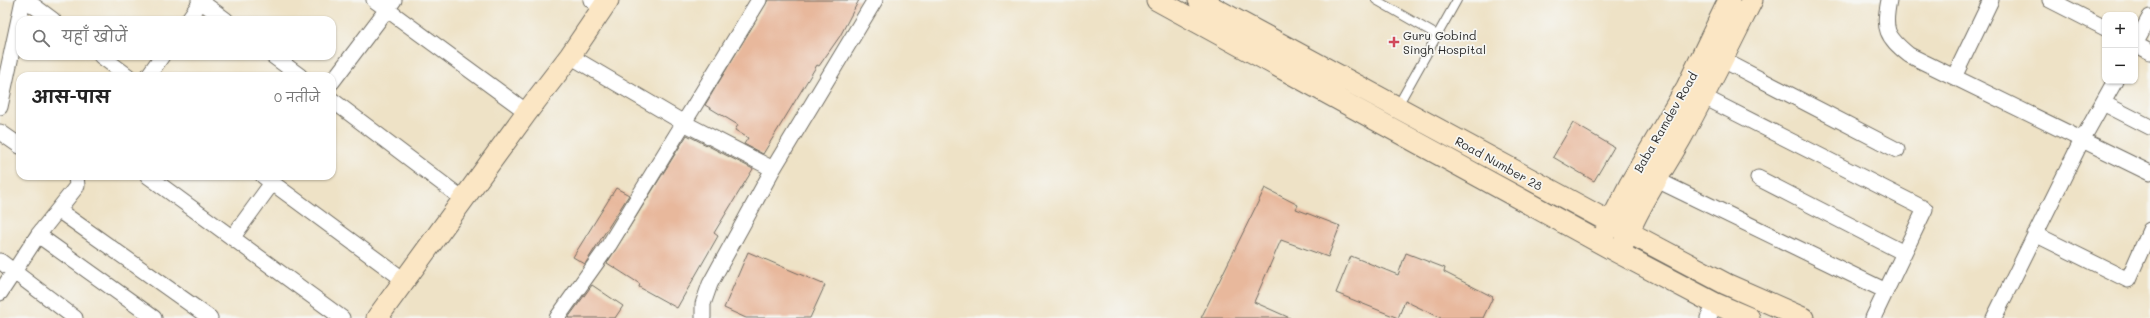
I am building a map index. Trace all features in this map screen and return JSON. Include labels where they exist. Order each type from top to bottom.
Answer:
[{"type":"street","points":[[20,16],[24,0],[47,16]]},
{"type":"street","points":[[191,16],[201,0],[221,16]]},
{"type":"street","points":[[374,0],[391,5],[527,112]]},
{"type":"street","points":[[557,318],[609,245],[759,0]]},
{"type":"street","points":[[703,318],[703,304],[710,284],[773,169],[875,0]]},
{"type":"street","name":"Road Number 28","points":[[1158,0],[1620,253],[1712,311],[1749,318]]},
{"type":"street","name":"Road Number 28","points":[[1199,0],[1726,284],[1803,318]]},
{"type":"street","name":"Baba Ramdev Road","points":[[1601,243],[1609,222],[1687,87],[1729,0]]},
{"type":"street","points":[[1620,253],[1639,208],[1657,180],[1704,97],[1752,0]]},
{"type":"street","points":[[1888,0],[1886,23],[1890,40],[1908,55],[1954,76],[2150,174]]},
{"type":"street","points":[[1954,76],[1991,0]]},
{"type":"street","points":[[2050,0],[2069,4],[2102,26]]},
{"type":"street","points":[[377,318],[527,112],[570,56],[601,3]]},
{"type":"street","points":[[336,77],[391,5]]},
{"type":"street","points":[[2138,39],[2150,17]]},
{"type":"street","points":[[0,108],[16,36]]},
{"type":"street","points":[[2138,46],[2150,52]]},
{"type":"street","points":[[570,56],[684,123],[773,169]]},
{"type":"street","points":[[106,60],[123,72]]},
{"type":"street","points":[[151,72],[159,60]]},
{"type":"street","points":[[278,60],[295,72]]},
{"type":"street","points":[[1722,60],[1898,150]]},
{"type":"street","points":[[1994,318],[2034,234],[2082,140],[2113,84]]},
{"type":"street","points":[[1704,97],[1924,209],[1873,318]]},
{"type":"street","points":[[336,103],[463,199]]},
{"type":"street","points":[[2103,103],[2150,127]]},
{"type":"street","points":[[0,132],[16,143]]},
{"type":"street","points":[[1758,178],[1904,253]]},
{"type":"street","points":[[153,180],[342,318]]},
{"type":"street","points":[[232,238],[267,180]]},
{"type":"street","points":[[269,180],[404,280]]},
{"type":"street","points":[[1657,180],[1886,291]]},
{"type":"street","points":[[0,293],[38,235],[58,210],[77,181]]},
{"type":"street","points":[[58,210],[210,318]]},
{"type":"street","points":[[2034,234],[2128,280],[2150,230]]},
{"type":"street","points":[[38,235],[154,318]]},
{"type":"street","points":[[0,261],[75,318]]},
{"type":"lane","points":[[1376,0],[1437,35]]},
{"type":"lane","points":[[1397,107],[1457,0]]},
{"type":"building","points":[[768,0],[859,0],[840,36],[819,66],[817,65],[763,154],[744,144],[748,138],[735,130],[738,125],[705,105]]},
{"type":"building","points":[[1573,123],[1614,147],[1594,181],[1553,157]]},
{"type":"building","points":[[687,135],[753,169],[714,233],[718,236],[677,308],[639,287],[640,284],[607,263]]},
{"type":"building","points":[[616,188],[629,195],[585,264],[573,257]]},
{"type":"building","points":[[1265,188],[1298,205],[1296,209],[1340,226],[1328,257],[1281,240],[1254,302],[1290,318],[1201,318]]},
{"type":"building","points":[[748,252],[825,285],[810,318],[746,318],[724,308]]},
{"type":"building","points":[[1406,253],[1445,268],[1444,272],[1493,297],[1483,318],[1441,318],[1405,301],[1398,318],[1336,293],[1351,256],[1398,275]]},
{"type":"building","points":[[592,285],[623,306],[615,318],[568,318]]},
{"type":"place","name":"Guru Gobind Singh Hospital","points":[[1394,42]]}]
